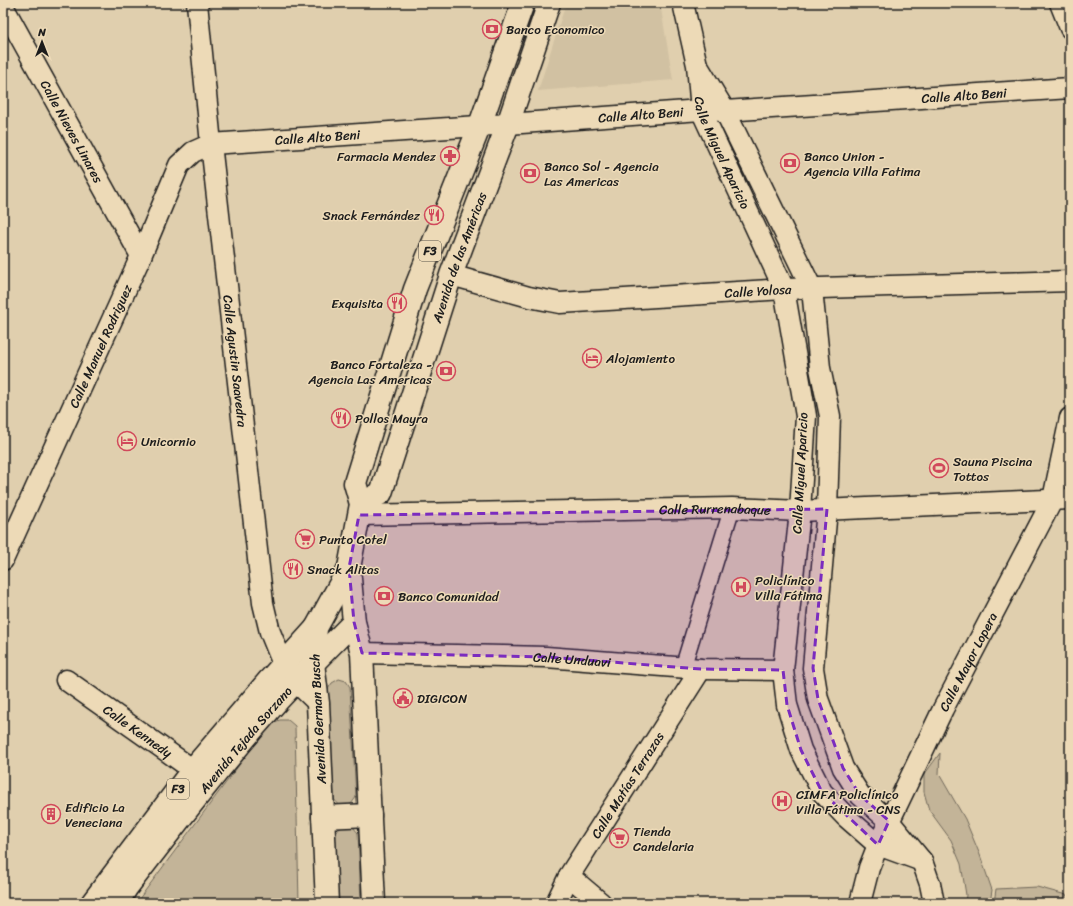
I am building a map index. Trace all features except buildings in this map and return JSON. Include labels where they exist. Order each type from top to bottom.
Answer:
[{"type":"main road","name":"Avenida de las Américas","points":[[349,568],[360,509],[355,483],[415,289],[480,125],[523,3]]},
{"type":"main road","name":"Avenida de las Américas","points":[[360,509],[381,493],[450,275],[508,124],[548,3]]},
{"type":"main road","name":"F3","points":[[349,568],[354,622]]},
{"type":"main road","name":"Avenida German Busch","points":[[327,903],[318,702],[313,663],[316,628],[349,568]]},
{"type":"main road","name":"Avenida Tejada Sorzano","points":[[92,903],[201,775],[272,707],[354,622]]},
{"type":"main road","points":[[354,622],[362,653],[374,903]]},
{"type":"main road","name":"Avenida Tejada Sorzano","points":[[117,903],[201,775],[270,678],[316,628]]},
{"type":"main road","points":[[323,817],[370,815]]},
{"type":"street","name":"Calle Agustin Saavedra","points":[[197,3],[211,144],[263,603],[270,632],[283,664],[296,682],[318,702]]},
{"type":"street","name":"Calle Miguel Aparicio","points":[[683,3],[697,64],[701,110],[784,289],[806,416],[800,510],[782,670],[787,705],[801,750],[822,792],[846,817],[878,845]]},
{"type":"street","points":[[1060,3],[1070,28]]},
{"type":"street","name":"Calle Nieves Linares","points":[[3,6],[141,256]]},
{"type":"street","name":"Calle Miguel Aparicio","points":[[697,64],[725,111],[812,289],[820,368],[830,416],[827,509],[813,668],[818,699],[843,768],[860,795],[889,821],[922,861]]},
{"type":"street","name":"Calle Alto Beni","points":[[211,144],[701,110],[725,111],[1070,88]]},
{"type":"street","name":"Calle Manuel Rodriguez","points":[[3,560],[141,256],[179,165],[193,152],[211,144]]},
{"type":"street","name":"Calle Yolosa","points":[[450,275],[529,297],[560,303],[784,289],[1070,281]]},
{"type":"street","name":"Calle Mayor Lopera","points":[[860,903],[869,868],[878,845],[943,709],[1061,499],[1070,418]]},
{"type":"street","name":"Calle Rurrenabaque","points":[[360,509],[732,508],[800,510],[1061,499]]},
{"type":"street","points":[[692,668],[732,508]]},
{"type":"street","name":"Calle Unduavi","points":[[362,653],[546,657],[692,668],[782,670]]},
{"type":"street","name":"Calle Matías Terrazas","points":[[556,903],[569,876],[692,668]]},
{"type":"street","name":"Calle Kennedy","points":[[66,680],[201,775]]},
{"type":"street","points":[[878,845],[922,861],[930,884],[934,903]]},
{"type":"street","points":[[569,876],[601,903]]},
{"type":"highlighted area","points":[[827,509],[813,668],[818,699],[843,768],[860,795],[889,821],[878,845],[822,792],[801,750],[787,705],[783,670],[701,669],[546,657],[362,653],[354,622],[349,568],[359,515]]},
{"type":"shaded area","points":[[566,3],[660,3],[673,80],[538,91]]},
{"type":"shaded area","points":[[339,679],[346,681],[350,687],[356,797],[351,804],[345,807],[337,803],[334,799],[328,689],[332,683]]},
{"type":"shaded area","points":[[280,720],[288,720],[295,726],[299,903],[136,903],[269,724]]},
{"type":"shaded area","points":[[940,753],[939,774],[965,819],[980,855],[992,890],[990,903],[965,903],[966,895],[961,864],[951,840],[929,810],[924,792],[924,775]]},
{"type":"shaded area","points":[[346,825],[353,827],[358,833],[361,903],[338,903],[335,834],[340,828]]},
{"type":"shaded area","points":[[1037,887],[1070,896],[1070,903],[994,903],[996,889]]},
{"type":"place","name":"Banco Economico","points":[[492,29]]},
{"type":"place","name":"Farmacia Mendez","points":[[450,156]]},
{"type":"place","name":"Banco Union - Agencia Villa Fatima","points":[[790,163]]},
{"type":"place","name":"Banco Sol - Agencia Las Americas","points":[[530,173]]},
{"type":"place","name":"Snack Fernández","points":[[434,215]]},
{"type":"place","name":"Exquisita","points":[[397,303]]},
{"type":"place","name":"Alojamiento","points":[[592,358]]},
{"type":"place","name":"Banco Fortaleza - Agencia Las Americas","points":[[446,371]]},
{"type":"place","name":"Pollos Mayra","points":[[341,418]]},
{"type":"place","name":"Unicornio","points":[[127,441]]},
{"type":"place","name":"Sauna Piscina Tottos","points":[[939,468]]},
{"type":"place","name":"Punto Cotel","points":[[305,539]]},
{"type":"place","name":"Snack Alitas","points":[[293,569]]},
{"type":"place","name":"Policlínico Villa Fátima","points":[[741,587]]},
{"type":"place","name":"Banco Comunidad","points":[[384,596]]},
{"type":"place","name":"DIGICON","points":[[403,698]]},
{"type":"place","name":"CIMFA Policlínico Villa Fátima - CNS","points":[[782,801]]},
{"type":"place","name":"Edificio La Veneciana","points":[[51,814]]},
{"type":"place","name":"Tienda Candelaria","points":[[619,838]]}]
